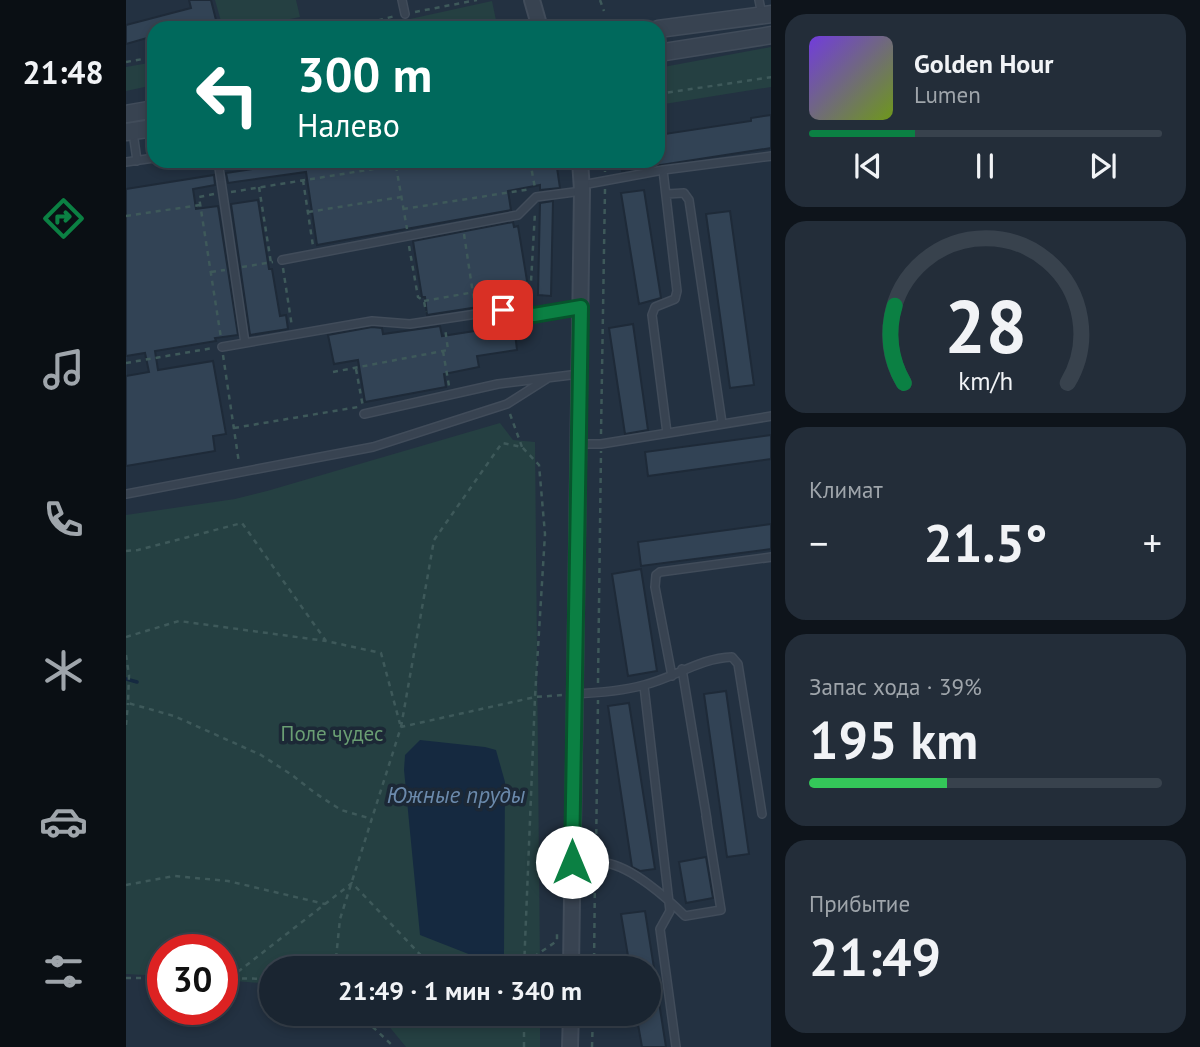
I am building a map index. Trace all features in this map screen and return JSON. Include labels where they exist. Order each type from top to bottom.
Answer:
[{"type":"street","points":[[532,0],[538,21]]},
{"type":"street","points":[[665,28],[764,10]]},
{"type":"street","points":[[665,52],[771,35]]},
{"type":"street","points":[[126,114],[147,110]]},
{"type":"street","points":[[129,132],[147,129]]},
{"type":"street","points":[[571,956],[573,694],[581,307],[581,168]]},
{"type":"street","points":[[570,1047],[571,1026]]},
{"type":"lane","points":[[402,0],[405,14]]},
{"type":"lane","points":[[129,132],[137,161]]},
{"type":"lane","points":[[282,260],[518,215],[535,193],[582,188],[663,170],[771,156]]},
{"type":"lane","points":[[126,162],[147,159]]},
{"type":"lane","points":[[219,168],[245,343]]},
{"type":"lane","points":[[663,170],[677,291],[674,299],[655,307],[652,315],[667,433]]},
{"type":"lane","points":[[667,194],[684,193],[690,200],[722,423]]},
{"type":"lane","points":[[222,347],[372,321],[410,324],[503,310],[534,315],[581,307]]},
{"type":"lane","points":[[363,410],[498,384],[580,373]]},
{"type":"lane","points":[[126,494],[373,447],[507,404],[548,378]]},
{"type":"lane","points":[[579,444],[601,443],[771,416]]},
{"type":"lane","points":[[672,676],[654,587],[656,575],[660,572],[771,558]]},
{"type":"lane","points":[[573,694],[644,686],[672,676],[682,669],[726,657],[736,660],[762,814]]},
{"type":"lane","points":[[682,669],[708,829]]},
{"type":"lane","points":[[644,686],[670,911],[660,929],[676,1047]]},
{"type":"lane","points":[[572,862],[607,863],[621,868],[669,900],[685,916],[720,910],[706,816]]},
{"type":"path","points":[[600,0],[604,11]]},
{"type":"path","points":[[126,62],[147,58]]},
{"type":"path","points":[[665,93],[771,77]]},
{"type":"path","points":[[240,473],[199,197],[379,168]]},
{"type":"path","points":[[424,301],[531,282],[535,193],[531,168]]},
{"type":"path","points":[[593,956],[605,168]]},
{"type":"path","points":[[303,180],[314,253]]},
{"type":"path","points":[[259,187],[271,263]]},
{"type":"path","points":[[403,209],[535,193]]},
{"type":"path","points":[[308,212],[401,197]]},
{"type":"path","points":[[126,216],[201,205]]},
{"type":"path","points":[[463,225],[476,314]]},
{"type":"path","points":[[211,272],[282,260],[294,336]]},
{"type":"path","points":[[333,372],[448,350],[443,319]]},
{"type":"path","points":[[126,363],[222,347]]},
{"type":"path","points":[[443,351],[451,395]]},
{"type":"path","points":[[234,428],[363,410],[356,367]]},
{"type":"path","points":[[507,404],[522,447],[538,465],[545,534],[524,956]]},
{"type":"path","points":[[336,956],[340,919],[401,727],[434,540],[502,443],[522,447]]},
{"type":"path","points":[[126,551],[242,523],[326,641]]},
{"type":"path","points":[[126,637],[179,621],[326,641],[381,653],[401,727]]},
{"type":"path","points":[[126,655],[129,675],[126,725]]},
{"type":"path","points":[[401,727],[535,697],[573,694]]},
{"type":"path","points":[[128,703],[174,716],[261,755],[341,810],[372,819]]},
{"type":"path","points":[[126,885],[174,876],[228,881],[325,904]]},
{"type":"path","points":[[238,972],[352,883]]},
{"type":"path","points":[[352,883],[422,956]]},
{"type":"path","points":[[534,956],[557,942],[557,928]]},
{"type":"path","points":[[126,978],[147,978]]},
{"type":"path","points":[[238,978],[259,979]]},
{"type":"path","points":[[372,1026],[394,1047]]},
{"type":"path","points":[[524,1026],[524,1047]]},
{"type":"path","points":[[592,1047],[593,1026]]},
{"type":"green space","points":[[215,0],[296,0],[300,17],[280,21],[221,21]]},
{"type":"green space","points":[[492,1],[496,21],[401,21]]},
{"type":"green space","points":[[771,47],[771,87],[665,104],[665,67]]},
{"type":"green space","points":[[147,63],[147,86],[126,91],[126,67]]},
{"type":"green space","name":"Поле чудес","points":[[500,423],[513,440],[535,442],[540,956],[259,956],[259,983],[238,981],[238,934],[147,934],[147,975],[126,974],[126,515],[235,499]]},
{"type":"green space","points":[[389,1026],[540,1026],[540,1047],[406,1047]]},
{"type":"water","name":"Южные пруды","points":[[420,740],[496,750],[505,782],[504,956],[474,956],[420,935],[404,770],[405,755]]},
{"type":"building","points":[[189,0],[211,0],[216,20],[147,21],[147,38],[126,44],[126,25],[191,8]]},
{"type":"building","points":[[771,115],[771,148],[665,164],[665,134],[751,121],[751,118]]},
{"type":"building","points":[[259,168],[557,168],[560,188],[540,190],[540,185],[508,191],[511,210],[317,245],[306,172],[228,183],[226,173]]},
{"type":"building","points":[[214,175],[215,185],[193,189],[196,209],[218,206],[238,335],[155,351],[158,370],[213,361],[226,434],[213,436],[215,451],[126,466],[126,376],[149,372],[145,353],[126,356],[126,189]]},
{"type":"building","points":[[644,190],[661,298],[639,304],[621,193]]},
{"type":"building","points":[[258,200],[269,269],[272,269],[280,316],[286,315],[288,329],[250,335],[231,204]]},
{"type":"building","points":[[553,201],[551,296],[538,295],[540,203]]},
{"type":"building","points":[[730,211],[754,385],[730,388],[706,214]]},
{"type":"building","points":[[513,222],[514,227],[518,226],[530,299],[427,315],[413,241]]},
{"type":"building","points":[[633,324],[648,430],[625,434],[609,328]]},
{"type":"building","points":[[514,325],[517,350],[477,356],[479,367],[444,374],[446,387],[365,402],[358,360],[334,364],[328,335],[372,327],[382,328],[383,334],[440,326],[442,336]]},
{"type":"building","points":[[771,435],[771,459],[648,476],[645,452]]},
{"type":"building","points":[[771,524],[771,549],[641,566],[638,542]]},
{"type":"building","points":[[641,569],[657,671],[628,676],[612,574]]},
{"type":"building","points":[[726,691],[749,854],[727,857],[704,694]]},
{"type":"building","points":[[629,703],[655,869],[640,871],[632,867],[608,706]]},
{"type":"building","points":[[706,857],[713,898],[686,903],[679,862]]},
{"type":"building","points":[[645,911],[652,956],[628,956],[621,914]]},
{"type":"building","points":[[661,1015],[666,1047],[642,1047],[638,1026],[661,1026]]},
{"type":"waterway","points":[[126,679],[137,682]]},
{"type":"route","points":[[503,310],[534,315],[581,307],[572,862]]}]
